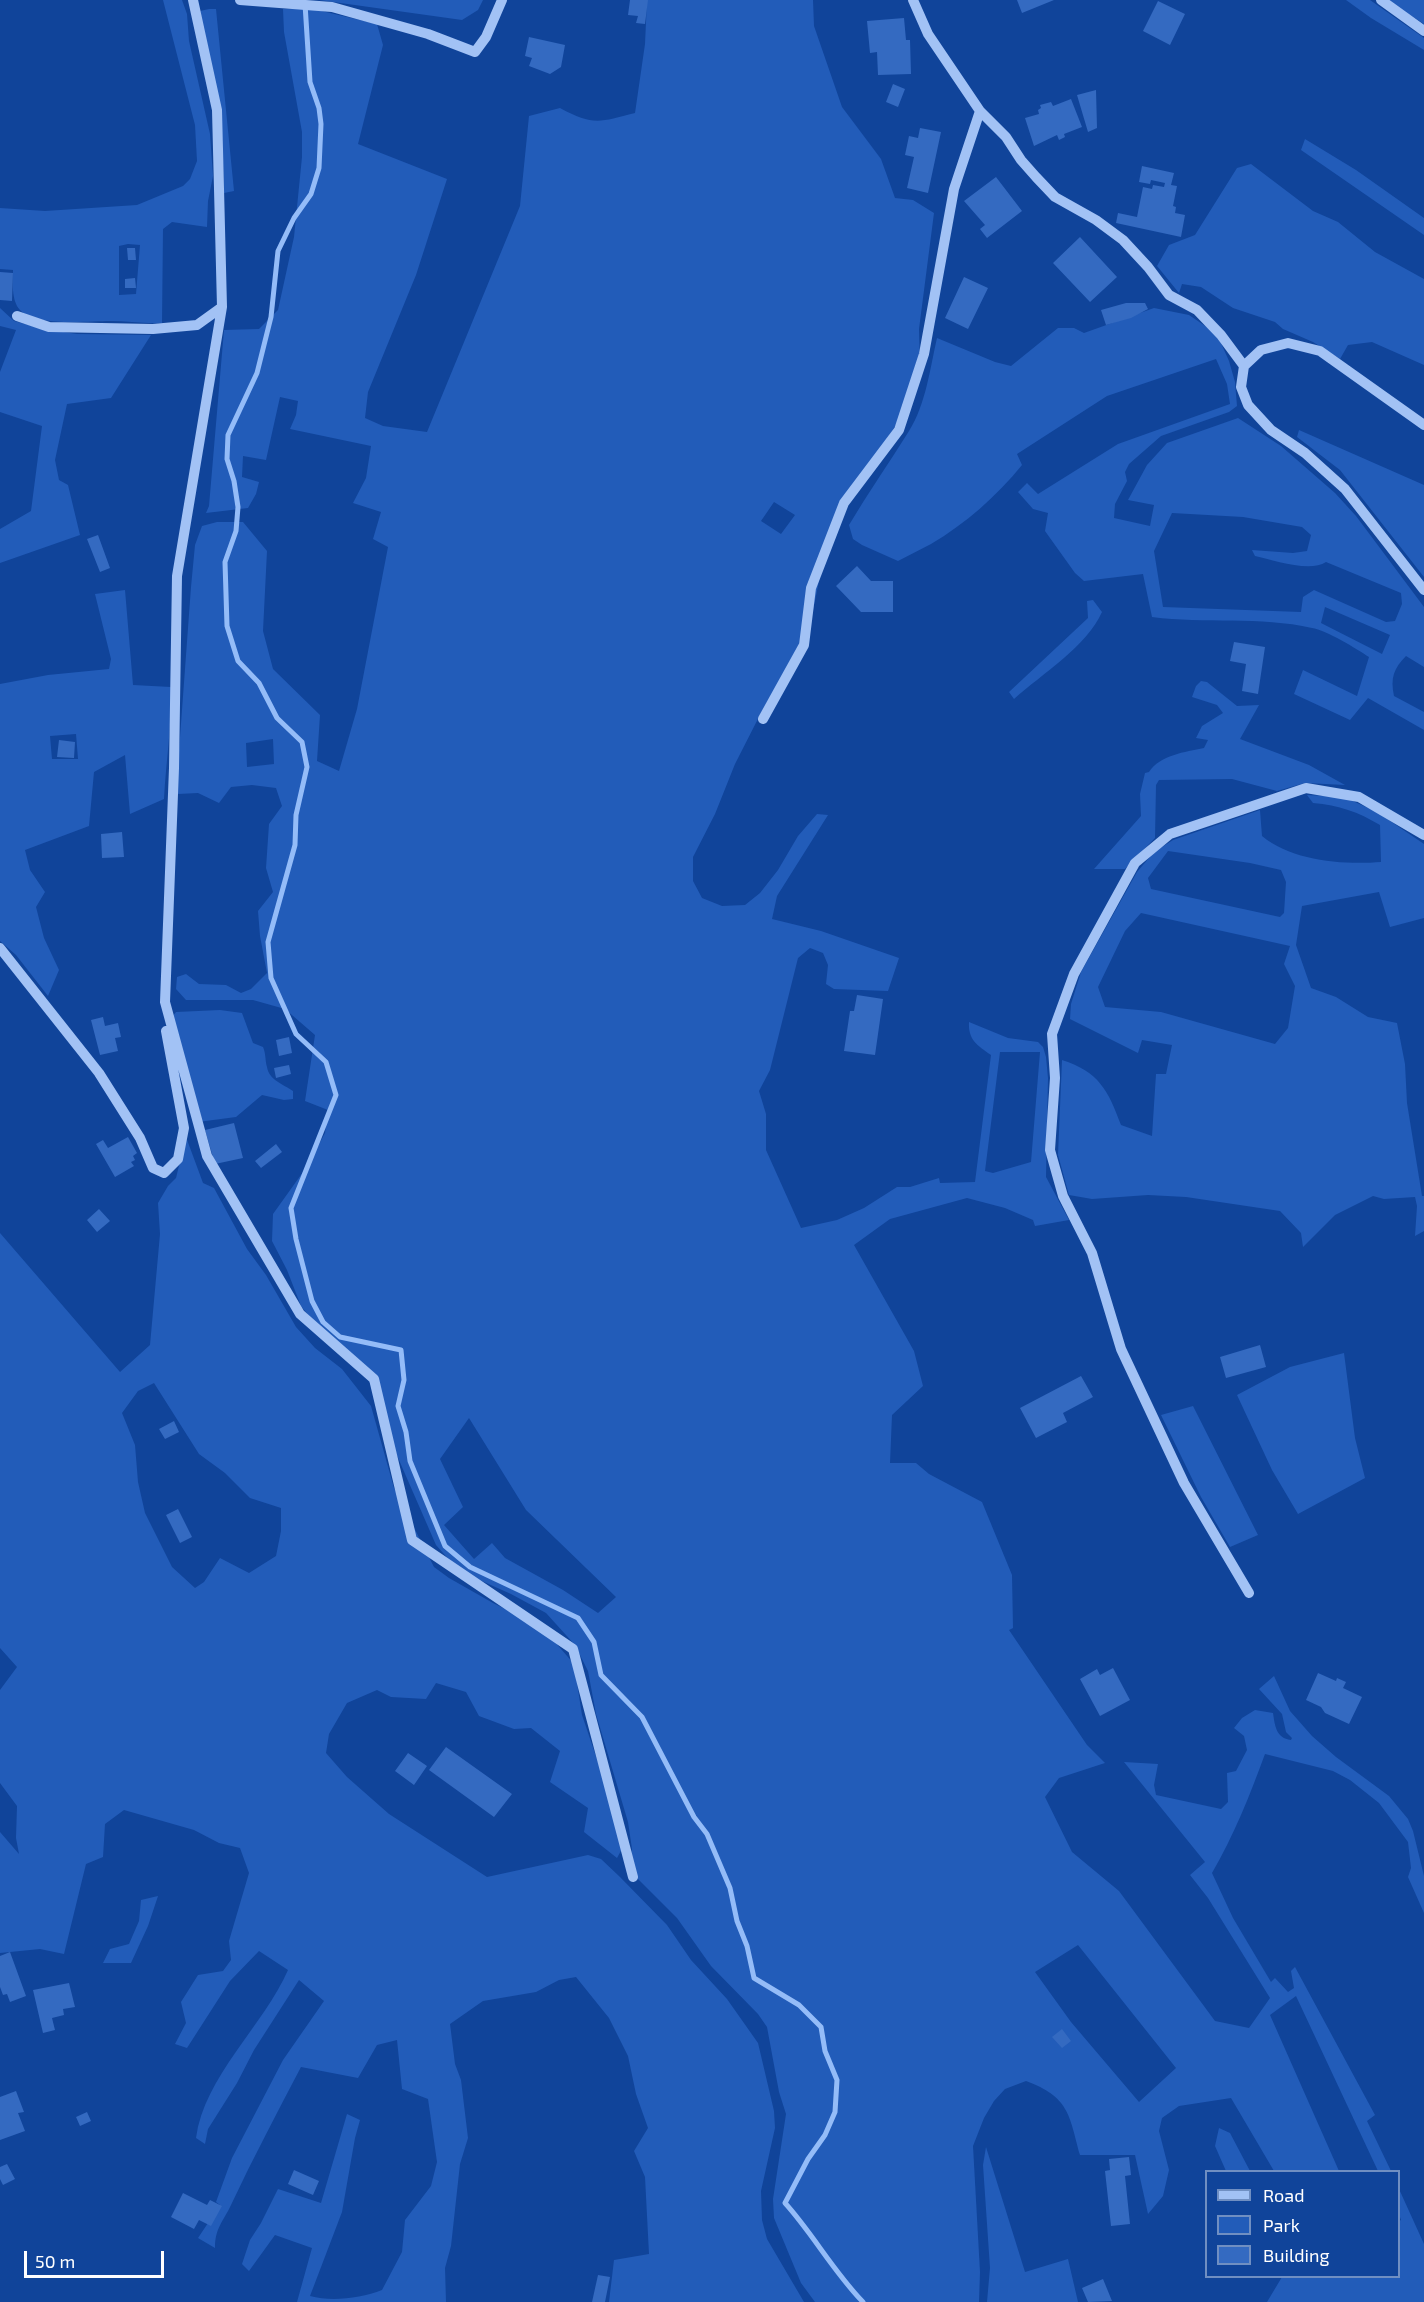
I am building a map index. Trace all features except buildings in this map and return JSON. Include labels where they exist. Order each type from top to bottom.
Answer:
[{"type":"street","points":[[0,948],[99,1073],[140,1138],[153,1167],[164,1173],[178,1159],[184,1128],[166,1032],[165,1002],[174,768],[177,576],[222,307],[217,110],[193,0]]},
{"type":"street","points":[[240,0],[332,7],[428,34],[475,52],[486,37],[502,0]]},
{"type":"street","points":[[913,0],[928,34],[980,111],[1006,137],[1021,160],[1055,196],[1096,220],[1123,240],[1148,267],[1169,295],[1197,310],[1244,366]]},
{"type":"street","points":[[1381,0],[1424,31]]},
{"type":"street","points":[[763,719],[804,645],[811,588],[844,503],[899,430],[924,354],[954,189],[980,111]]},
{"type":"street","points":[[16,316],[49,327],[153,329],[197,325],[222,307]]},
{"type":"street","points":[[1424,425],[1320,351],[1288,343],[1261,350],[1244,366],[1241,387],[1248,405],[1270,430],[1305,453],[1345,489],[1424,590]]},
{"type":"street","points":[[1249,1593],[1184,1483],[1126,1359],[1092,1253],[1063,1196],[1050,1150],[1055,1078],[1052,1034],[1074,974],[1135,863],[1170,834],[1306,788],[1359,796],[1424,835]]},
{"type":"street","points":[[165,1002],[207,1156],[300,1314],[374,1379],[412,1540],[573,1649],[633,1877]]},
{"type":"green space","points":[[163,0],[182,0],[187,14],[189,41],[210,134],[213,176],[208,201],[207,227],[172,222],[163,229],[162,323],[50,321],[37,319],[20,310],[14,296],[13,270],[0,269],[0,208],[45,211],[137,205],[183,186],[190,179],[197,161],[195,125]],"holes":[[[140,245],[136,294],[119,295],[119,246]]]},
{"type":"green space","points":[[319,0],[483,0],[478,10],[462,20]]},
{"type":"green space","points":[[647,0],[813,0],[814,26],[842,107],[881,159],[895,198],[913,200],[934,213],[919,329],[920,366],[910,402],[840,515],[820,576],[809,630],[764,707],[735,764],[715,814],[693,857],[693,881],[702,898],[722,906],[745,905],[760,893],[778,870],[798,836],[817,814],[828,815],[777,896],[772,919],[821,931],[899,958],[888,991],[834,989],[826,984],[828,965],[823,953],[810,948],[798,958],[770,1070],[759,1091],[766,1114],[766,1150],[801,1228],[837,1220],[864,1208],[897,1187],[910,1187],[939,1178],[940,1183],[975,1182],[991,1055],[972,1038],[969,1022],[1008,1038],[1038,1042],[1043,1047],[1048,1078],[1046,1177],[1069,1220],[1035,1226],[1033,1220],[1005,1208],[967,1198],[890,1219],[854,1245],[914,1351],[923,1386],[892,1415],[890,1463],[916,1463],[929,1474],[982,1502],[1012,1575],[1013,1628],[1009,1630],[1087,1745],[1105,1763],[1059,1778],[1045,1797],[1072,1852],[1119,1891],[1215,2021],[1249,2028],[1270,1998],[1208,1898],[1190,1875],[1205,1862],[1124,1762],[1158,1764],[1154,1785],[1156,1795],[1221,1809],[1228,1802],[1227,1773],[1236,1771],[1247,1750],[1244,1736],[1234,1728],[1242,1718],[1255,1710],[1273,1713],[1279,1734],[1286,1739],[1291,1740],[1292,1738],[1286,1732],[1282,1714],[1259,1689],[1274,1676],[1290,1711],[1312,1736],[1336,1757],[1389,1796],[1408,1819],[1424,1876],[1424,1913],[1408,1877],[1411,1868],[1408,1842],[1379,1803],[1350,1780],[1333,1771],[1265,1754],[1241,1815],[1212,1873],[1233,1918],[1271,1982],[1275,1978],[1288,1992],[1294,1988],[1291,1971],[1295,1967],[1375,2115],[1367,2121],[1391,2170],[1378,2170],[1296,1996],[1270,2015],[1339,2170],[1273,2170],[1231,2098],[1179,2106],[1162,2118],[1159,2131],[1169,2170],[1163,2196],[1148,2214],[1135,2155],[1080,2155],[1065,2109],[1051,2094],[1026,2081],[1005,2089],[994,2101],[984,2118],[973,2146],[980,2272],[979,2302],[815,2302],[801,2283],[774,2218],[773,2199],[786,2114],[779,2092],[767,2027],[758,2014],[711,1966],[677,1918],[629,1870],[632,1849],[628,1822],[596,1714],[588,1671],[575,1645],[546,1613],[475,1578],[451,1562],[436,1545],[392,1444],[385,1409],[368,1380],[321,1331],[301,1306],[287,1270],[272,1241],[273,1214],[308,1165],[325,1133],[328,1110],[305,1101],[315,1035],[285,1009],[253,1000],[186,1000],[176,989],[177,977],[186,974],[199,984],[226,985],[241,993],[251,989],[267,973],[258,911],[273,892],[266,868],[269,824],[282,806],[276,788],[252,785],[231,787],[219,803],[198,793],[178,794],[177,778],[191,587],[195,545],[202,526],[217,522],[243,522],[267,551],[263,631],[273,669],[320,715],[317,761],[339,771],[357,709],[388,547],[373,539],[381,512],[353,503],[366,478],[371,446],[290,429],[296,415],[298,401],[280,397],[266,460],[243,456],[242,477],[259,482],[256,494],[248,508],[206,513],[209,506],[224,330],[259,329],[278,310],[294,237],[302,157],[302,132],[284,32],[283,9],[313,9],[377,24],[383,45],[358,144],[447,179],[416,275],[368,392],[365,418],[383,426],[427,432],[520,206],[529,116],[560,108],[581,118],[597,121],[635,113],[645,44]],"holes":[[[774,502],[795,515],[781,534],[761,521]],[[273,739],[274,764],[247,767],[246,743]],[[1000,1052],[1040,1052],[1031,1162],[993,1173],[985,1171]],[[469,1418],[526,1510],[616,1597],[598,1613],[563,1590],[505,1558],[492,1543],[474,1559],[444,1525],[463,1507],[440,1459]],[[1078,1945],[1176,2068],[1139,2102],[1071,2022],[1035,1972]]]},
{"type":"green space","points":[[1346,0],[1370,0],[1424,38],[1424,50],[1371,18]]},
{"type":"green space","points":[[1387,0],[1424,0],[1424,24]]},
{"type":"green space","points":[[216,9],[234,191],[224,193],[222,133],[200,11]]},
{"type":"green space","points":[[1305,139],[1356,170],[1424,218],[1424,235],[1301,150]]},
{"type":"green space","points":[[1251,164],[1313,211],[1338,222],[1375,252],[1424,279],[1424,365],[1372,342],[1348,345],[1340,359],[1313,342],[1283,329],[1275,322],[1233,308],[1201,287],[1182,284],[1179,293],[1157,266],[1169,245],[1195,235],[1237,168]]},
{"type":"green space","points":[[0,308],[14,321],[43,329],[77,334],[151,335],[111,398],[67,404],[55,460],[59,480],[68,485],[80,535],[0,563],[0,529],[31,511],[42,426],[0,412],[0,372],[16,330],[0,326]]},
{"type":"green space","points":[[1154,308],[1189,315],[1217,334],[1235,382],[1237,406],[1229,412],[1161,436],[1129,464],[1125,472],[1127,481],[1115,504],[1114,518],[1150,526],[1154,505],[1128,500],[1147,465],[1167,443],[1238,418],[1281,446],[1335,493],[1356,516],[1424,607],[1424,667],[1406,656],[1396,669],[1392,684],[1394,696],[1424,712],[1424,730],[1368,698],[1350,720],[1294,694],[1303,670],[1357,696],[1369,657],[1325,632],[1273,622],[1152,617],[1143,574],[1084,581],[1075,573],[1045,531],[1048,513],[1033,509],[1018,492],[1027,483],[1038,494],[1118,444],[1230,404],[1227,384],[1216,359],[1107,396],[1017,454],[1022,465],[980,509],[944,536],[898,561],[853,539],[849,525],[909,431],[920,409],[937,338],[995,362],[1011,366],[1058,328],[1074,328],[1084,333]],"holes":[[[1172,513],[1243,517],[1302,527],[1311,535],[1307,551],[1293,553],[1252,550],[1255,556],[1301,566],[1319,565],[1326,562],[1401,593],[1402,604],[1395,621],[1386,622],[1314,590],[1303,597],[1301,612],[1163,607],[1154,551]],[[1325,607],[1390,635],[1382,654],[1321,623]]]},
{"type":"green space","points":[[1299,430],[1424,485],[1424,577],[1340,470],[1297,437]]},
{"type":"green space","points":[[125,590],[133,685],[171,687],[164,799],[130,814],[125,755],[94,772],[89,826],[25,850],[30,870],[45,892],[36,907],[44,938],[59,970],[48,996],[16,955],[0,941],[0,684],[48,675],[109,669],[111,659],[95,594]],"holes":[[[76,734],[78,759],[52,759],[50,736]]]},
{"type":"green space","points":[[1093,600],[1102,612],[1086,636],[1063,659],[1014,699],[1009,692],[1088,618],[1087,601]]},
{"type":"green space","points":[[1201,681],[1207,682],[1237,706],[1259,705],[1240,739],[1309,765],[1345,785],[1305,783],[1277,791],[1232,779],[1159,780],[1156,785],[1155,838],[1125,869],[1094,869],[1141,816],[1140,794],[1145,773],[1166,758],[1204,748],[1208,740],[1196,738],[1202,726],[1223,713],[1217,705],[1192,697],[1196,686]]},
{"type":"green space","points":[[1307,795],[1344,797],[1377,812],[1424,844],[1424,918],[1390,927],[1379,892],[1302,906],[1296,945],[1311,988],[1336,997],[1368,1017],[1397,1023],[1405,1064],[1407,1103],[1422,1196],[1424,1196],[1424,1231],[1415,1236],[1417,1206],[1415,1197],[1384,1199],[1373,1196],[1335,1215],[1303,1247],[1301,1233],[1280,1211],[1186,1197],[1148,1195],[1092,1199],[1069,1195],[1058,1155],[1062,1060],[1085,1070],[1094,1077],[1112,1102],[1121,1125],[1152,1136],[1156,1074],[1166,1074],[1172,1045],[1142,1040],[1138,1053],[1070,1019],[1071,1004],[1081,972],[1137,872],[1154,852],[1173,840],[1260,810],[1262,836],[1288,851],[1335,862],[1381,862],[1380,825],[1348,810],[1313,803]],"holes":[[[1168,851],[1281,870],[1286,882],[1284,913],[1280,917],[1151,889],[1148,878]],[[1141,913],[1290,946],[1284,964],[1295,986],[1288,1028],[1275,1044],[1161,1012],[1105,1007],[1098,987],[1125,931]]]},
{"type":"green space","points":[[220,1010],[242,1013],[253,1043],[263,1047],[270,1075],[293,1091],[293,1099],[284,1100],[262,1095],[236,1117],[198,1122],[172,1017],[176,1012]]},
{"type":"green space","points":[[186,1137],[203,1183],[214,1188],[247,1249],[266,1275],[296,1327],[315,1348],[342,1369],[371,1406],[394,1488],[434,1567],[493,1603],[542,1627],[574,1664],[582,1715],[622,1833],[623,1847],[617,1858],[584,1832],[588,1808],[550,1782],[560,1751],[531,1728],[514,1729],[479,1716],[466,1692],[436,1683],[426,1699],[391,1697],[377,1690],[347,1703],[329,1734],[326,1753],[347,1777],[389,1814],[487,1877],[588,1855],[601,1859],[667,1925],[691,1960],[727,1999],[758,2043],[774,2111],[775,2128],[761,2191],[762,2220],[767,2239],[804,2302],[609,2302],[614,2260],[649,2254],[645,2177],[634,2151],[648,2128],[636,2094],[628,2056],[609,2018],[576,1977],[559,1980],[536,1992],[483,2001],[450,2024],[455,2064],[461,2080],[468,2138],[460,2164],[451,2246],[445,2268],[446,2302],[297,2302],[312,2248],[275,2235],[249,2271],[242,2264],[250,2240],[278,2189],[321,2203],[347,2114],[360,2120],[342,2212],[310,2296],[328,2299],[346,2298],[382,2290],[402,2252],[405,2220],[431,2186],[437,2162],[428,2099],[402,2089],[397,2040],[377,2045],[358,2078],[301,2067],[220,2225],[215,2248],[198,2238],[220,2205],[216,2202],[232,2158],[283,2060],[324,2001],[299,1980],[254,2050],[237,2083],[208,2129],[205,2144],[196,2138],[201,2116],[210,2094],[265,2011],[288,1970],[259,1951],[230,1981],[187,2048],[175,2044],[186,2023],[181,2002],[198,1975],[223,1971],[231,1960],[229,1941],[249,1873],[240,1848],[219,1843],[194,1830],[124,1810],[105,1824],[103,1857],[86,1864],[64,1954],[40,1949],[0,1953],[0,1832],[19,1854],[16,1838],[17,1806],[0,1783],[0,1690],[17,1667],[0,1648],[0,1233],[120,1372],[150,1345],[160,1234],[158,1203],[168,1186],[176,1178]],"holes":[[[154,1383],[199,1454],[225,1473],[250,1498],[281,1508],[281,1531],[276,1556],[249,1573],[220,1558],[204,1582],[195,1588],[172,1567],[145,1513],[138,1482],[135,1445],[122,1413],[138,1391]]]},
{"type":"green space","points":[[1344,1353],[1355,1438],[1365,1478],[1298,1514],[1272,1470],[1237,1395],[1290,1367]]},
{"type":"green space","points":[[1193,1406],[1258,1535],[1230,1547],[1201,1497],[1161,1415]]},
{"type":"green space","points":[[158,1896],[148,1926],[131,1963],[103,1963],[110,1949],[129,1944],[139,1921],[141,1900]]},
{"type":"green space","points":[[1219,2128],[1230,2133],[1249,2170],[1226,2170],[1215,2146]]},
{"type":"green space","points":[[986,2147],[1025,2272],[1068,2259],[1078,2302],[987,2302],[990,2268],[983,2165]]},
{"type":"green space","points":[[1400,2191],[1424,2244],[1424,2302],[1267,2302],[1281,2278],[1400,2278]]},
{"type":"waterway","points":[[305,4],[310,82],[319,108],[321,124],[319,168],[311,194],[294,218],[278,251],[271,317],[257,373],[228,435],[227,459],[234,481],[238,507],[236,531],[225,562],[227,626],[238,661],[259,683],[277,718],[302,742],[307,767],[296,815],[295,845],[268,942],[271,978],[296,1034],[326,1062],[336,1095],[291,1208],[296,1239],[312,1301],[323,1322],[340,1337],[401,1350],[404,1380],[398,1406],[406,1432],[410,1461],[445,1546],[470,1567],[578,1618],[594,1642],[601,1675],[642,1717],[694,1817],[707,1834],[730,1888],[754,1978],[799,2005],[821,2027],[825,2051],[837,2080],[835,2112],[825,2135],[808,2159],[785,2203],[863,2302]]}]
